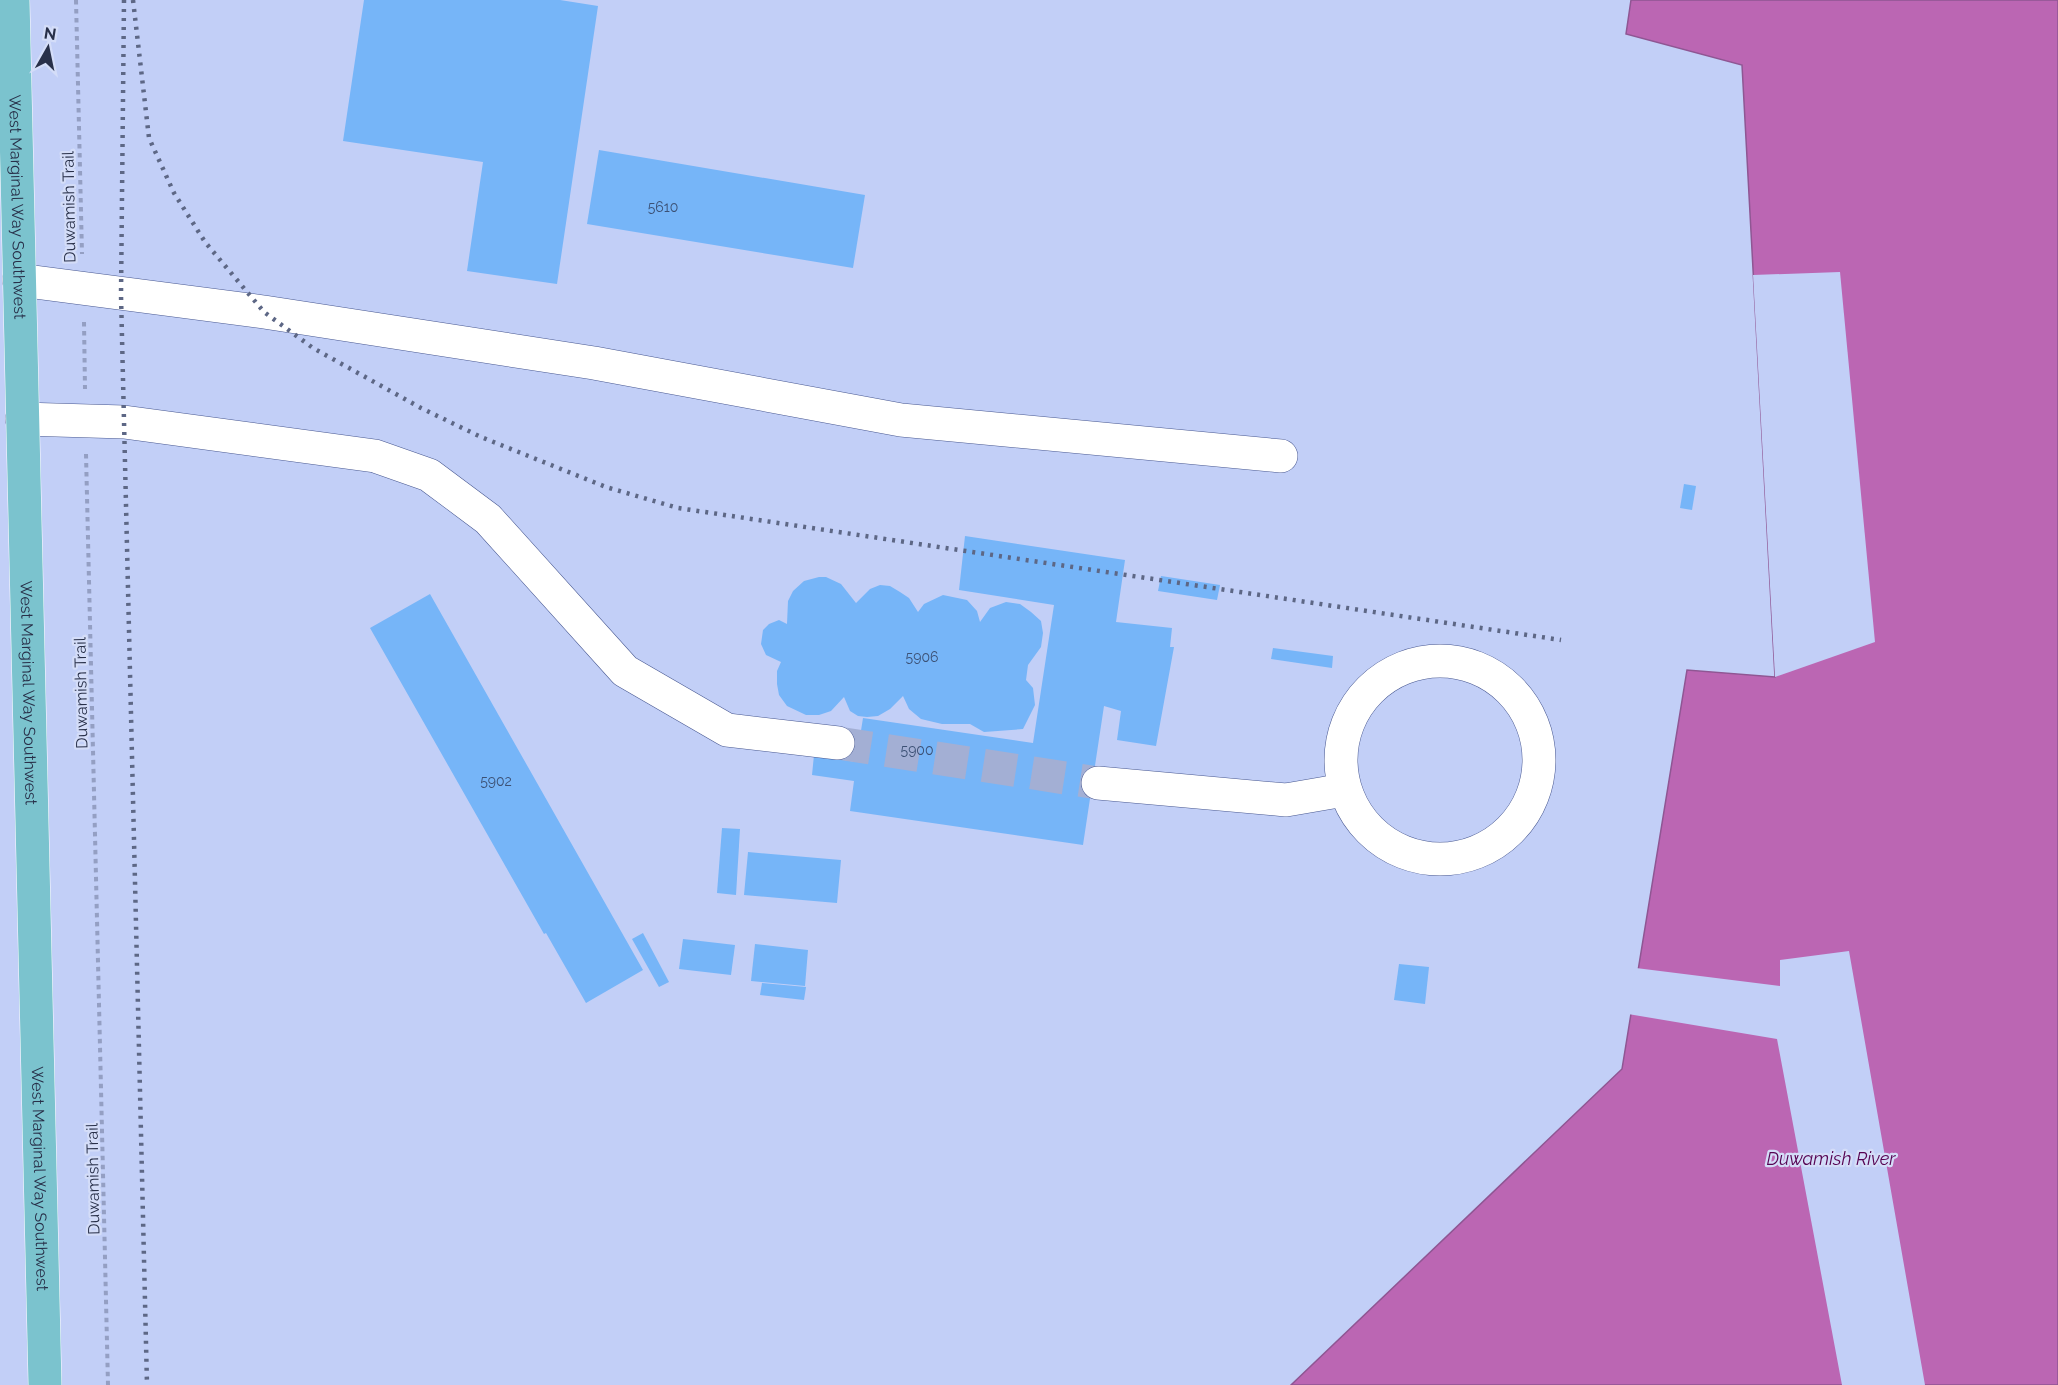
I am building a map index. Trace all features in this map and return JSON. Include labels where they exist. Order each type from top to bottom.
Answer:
[{"type":"main road","name":"West Marginal Way Southwest","points":[[13,0],[45,1385]]},
{"type":"lane","points":[[19,280],[264,312],[594,363],[900,420],[1281,456]]},
{"type":"lane","points":[[22,419],[124,422],[375,456],[429,474],[488,519],[625,671],[727,730],[838,743]]},
{"type":"lane","points":[[1422,662],[1456,662],[1488,672],[1515,694],[1532,722],[1540,755],[1536,787],[1523,816],[1501,839],[1473,855],[1441,860],[1410,855],[1381,841],[1358,818],[1344,790],[1340,756],[1346,723],[1364,694],[1390,673],[1412,665],[1422,662]]},
{"type":"lane","points":[[1098,783],[1286,800],[1344,790]]},
{"type":"path","name":"Duwamish Trail","points":[[76,0],[108,1385]]},
{"type":"water","name":"Duwamish River","points":[[1631,0],[2058,0],[2058,1385],[1291,1385],[1622,1069],[1687,670],[1775,677],[1742,65],[1626,34]]},
{"type":"pier","points":[[1840,272],[1875,642],[1775,677],[1753,275]]},
{"type":"pier","points":[[1849,951],[1925,1385],[1842,1385],[1777,1039],[1628,1014],[1636,968],[1780,986],[1780,960]]},
{"type":"building","points":[[364,0],[560,0],[598,6],[557,284],[467,271],[483,162],[343,141]]},
{"type":"building","points":[[599,150],[865,195],[853,268],[587,224]]},
{"type":"building","points":[[1684,484],[1696,486],[1692,510],[1680,508]]},
{"type":"building","points":[[965,536],[1125,560],[1116,622],[1172,628],[1170,647],[1174,647],[1156,746],[1117,740],[1121,711],[1104,706],[1083,845],[850,811],[854,781],[812,775],[814,755],[856,762],[863,718],[1033,743],[1054,605],[959,590]]},
{"type":"building","points":[[1161,576],[1220,585],[1217,600],[1158,591]]},
{"type":"building","points":[[826,577],[841,584],[856,603],[870,589],[880,585],[890,586],[909,598],[918,612],[924,604],[943,595],[967,600],[977,611],[980,622],[990,608],[1006,602],[1020,604],[1031,612],[1041,621],[1043,633],[1041,647],[1028,665],[1026,680],[1033,688],[1035,705],[1023,729],[984,732],[970,724],[942,724],[921,719],[909,709],[903,696],[890,709],[878,716],[867,717],[858,716],[850,711],[844,697],[831,711],[819,715],[806,715],[787,706],[779,695],[777,684],[777,671],[781,662],[766,655],[761,644],[763,630],[769,624],[779,620],[787,624],[788,601],[793,591],[804,581]]},
{"type":"building","points":[[430,594],[643,970],[586,1003],[546,933],[544,934],[370,628]]},
{"type":"building","points":[[1273,648],[1333,656],[1332,668],[1271,659]]},
{"type":"building","points":[[722,828],[740,829],[736,895],[717,893]]},
{"type":"building","points":[[748,852],[841,860],[837,903],[744,895]]},
{"type":"building","points":[[643,933],[669,982],[659,987],[632,939]]},
{"type":"building","points":[[683,939],[735,945],[731,975],[679,969]]},
{"type":"building","points":[[755,944],[808,950],[805,986],[751,981]]},
{"type":"building","points":[[1399,964],[1429,967],[1425,1004],[1394,1000]]},
{"type":"building","points":[[762,983],[806,987],[804,1000],[760,995]]},
{"type":"tunnel","points":[[838,743],[1098,783]]},
{"type":"railway","points":[[124,0],[121,295],[147,1385]]},
{"type":"railway","points":[[133,0],[149,138],[174,193],[205,242],[264,312],[313,348],[421,408],[481,437],[606,487],[678,508],[1561,640]]}]
